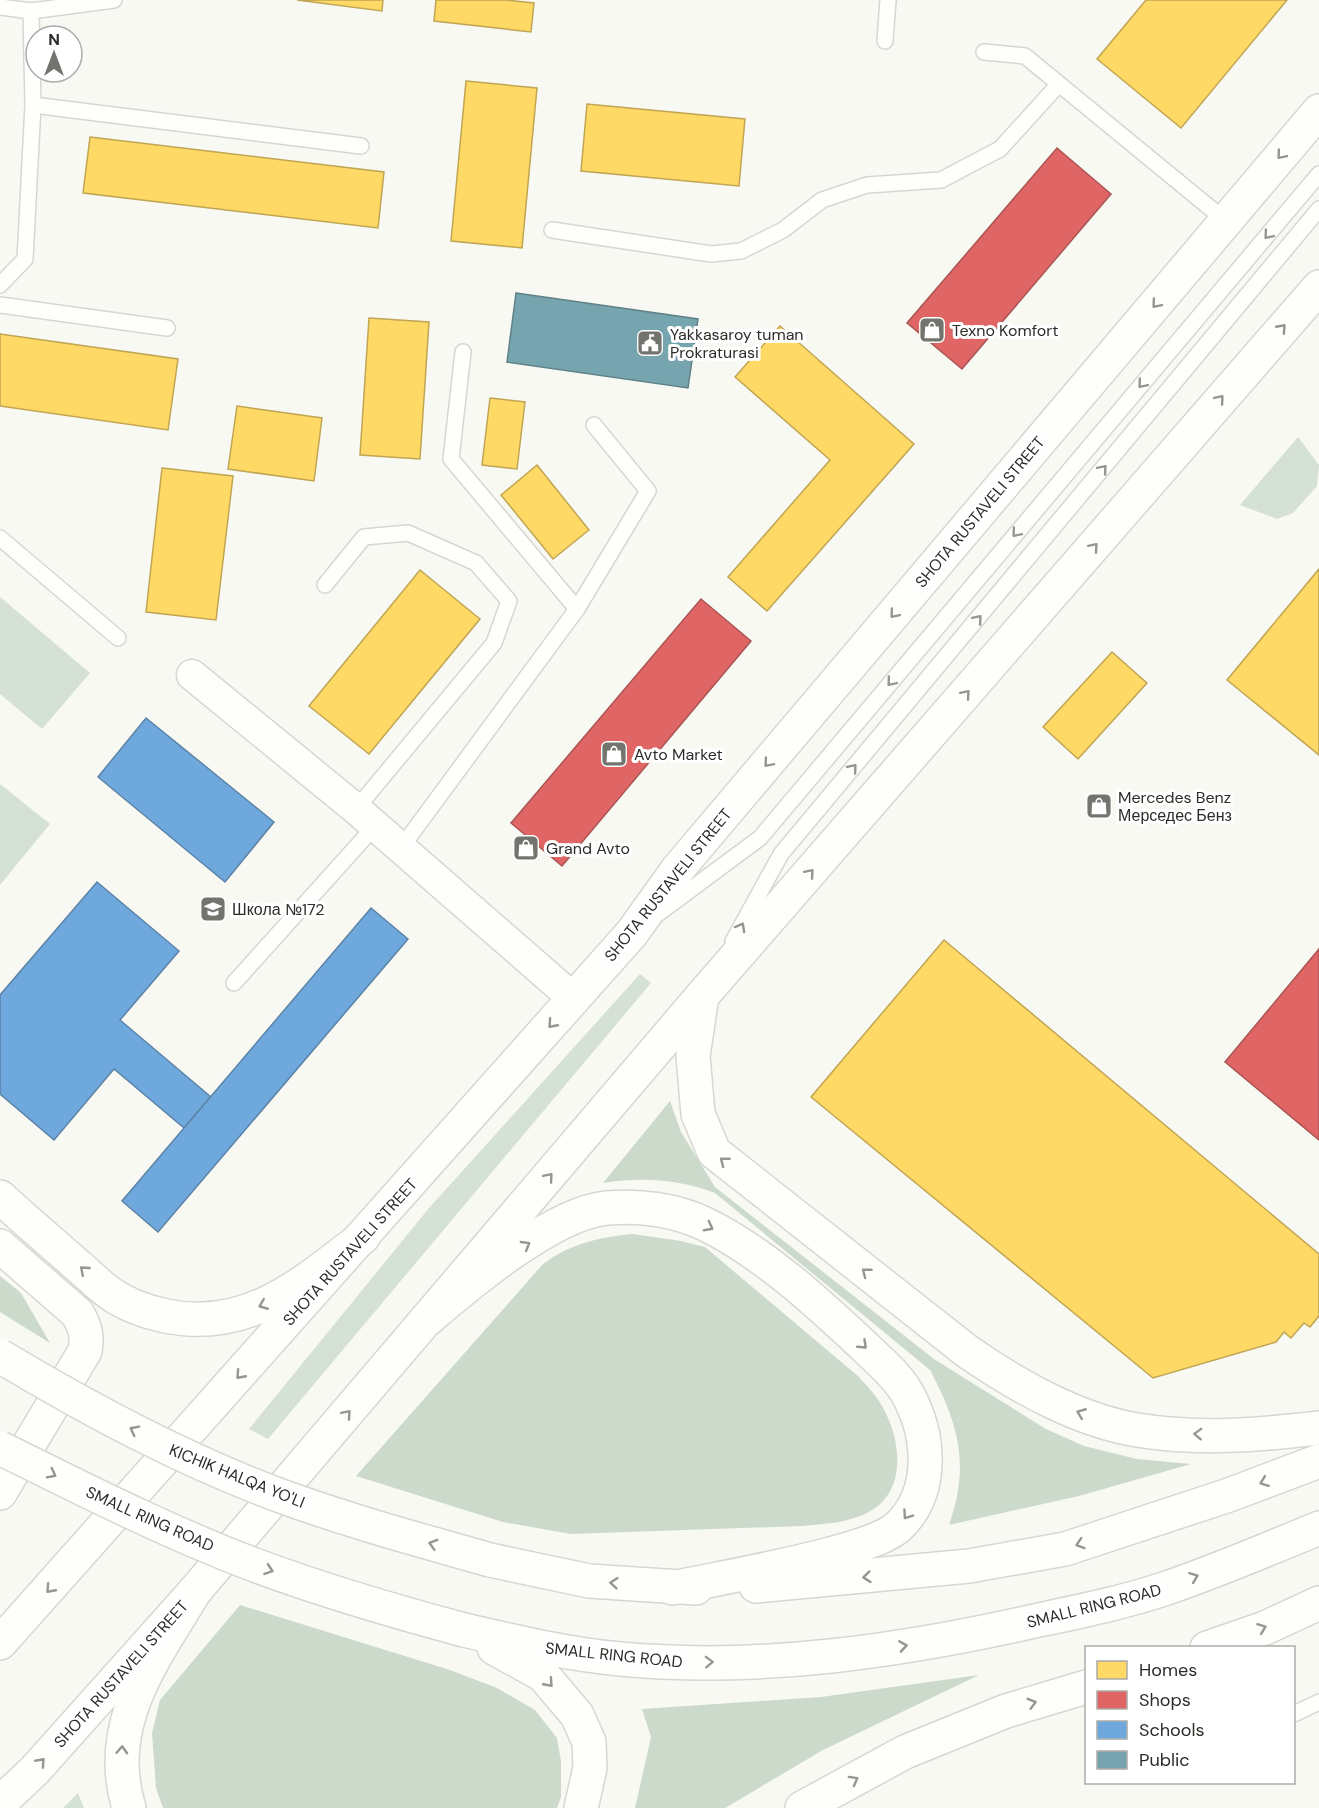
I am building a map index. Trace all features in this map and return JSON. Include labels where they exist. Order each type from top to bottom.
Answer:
[{"type":"main road","name":"SHOTA RUSTAVELI STREET","points":[[0,1643],[632,933],[678,870],[1319,111]]},
{"type":"main road","name":"SHOTA RUSTAVELI STREET","points":[[0,1803],[34,1770],[195,1591],[702,996],[1319,287]]},
{"type":"main road","points":[[702,996],[693,1056],[698,1114],[714,1152],[968,1352],[1006,1377],[1047,1398],[1099,1420],[1137,1430],[1233,1435],[1319,1428]]},
{"type":"main road","points":[[0,1197],[111,1294],[154,1313],[186,1320],[214,1320],[240,1314],[271,1302],[300,1285],[363,1237]]},
{"type":"main road","points":[[429,1318],[480,1274],[577,1215],[606,1208],[658,1209],[704,1223],[758,1257],[847,1330],[895,1376],[906,1391],[919,1417],[925,1449],[924,1481],[916,1502],[898,1528],[867,1543],[815,1557],[673,1588]]},
{"type":"main road","points":[[0,1246],[77,1313],[85,1327],[87,1343],[85,1351],[0,1493]]},
{"type":"main road","name":"KICHIK HALQA YO'LI","points":[[0,1356],[68,1397],[174,1451],[280,1496],[371,1526],[490,1560],[589,1581],[673,1588]]},
{"type":"main road","name":"SMALL RING ROAD","points":[[0,1448],[124,1510],[251,1564],[353,1600],[464,1630],[548,1649],[672,1662],[788,1660],[855,1653],[980,1634],[1166,1588],[1319,1528]]},
{"type":"main road","points":[[673,1588],[814,1583],[969,1566],[1065,1549],[1229,1495],[1319,1461]]},
{"type":"main road","points":[[129,1808],[121,1751],[128,1713],[146,1673],[195,1591]]},
{"type":"main road","points":[[1210,1646],[1265,1628],[1319,1603]]},
{"type":"main road","points":[[464,1630],[543,1676],[577,1715],[589,1742],[590,1768],[581,1808]]},
{"type":"main road","points":[[802,1808],[905,1752],[1006,1711],[1085,1687]]},
{"type":"street","points":[[192,675],[365,817],[574,999]]},
{"type":"lane","points":[[0,7],[31,11],[114,0]]},
{"type":"lane","points":[[885,41],[888,0]]},
{"type":"lane","points":[[0,285],[25,260],[33,105],[31,11]]},
{"type":"lane","points":[[984,52],[1025,56],[1226,221]]},
{"type":"lane","points":[[552,230],[711,254],[741,251],[783,230],[822,200],[867,185],[941,180],[1000,149],[1059,84]]},
{"type":"lane","points":[[33,105],[361,146]]},
{"type":"lane","points":[[632,933],[760,838],[1319,174]]},
{"type":"lane","points":[[702,996],[781,854],[1319,209]]},
{"type":"lane","points":[[0,305],[167,328]]},
{"type":"lane","points":[[464,352],[451,459],[577,609]]},
{"type":"lane","points":[[401,848],[577,609],[648,491],[594,425]]},
{"type":"lane","points":[[234,983],[365,817],[494,643],[509,601],[476,562],[408,533],[364,537],[325,585]]},
{"type":"lane","points":[[0,538],[118,638]]},
{"type":"lane","points":[[1295,1713],[1319,1702]]},
{"type":"shaded area","points":[[1298,437],[1319,465],[1317,486],[1293,513],[1277,519],[1240,505]]},
{"type":"shaded area","points":[[0,597],[90,673],[42,729],[0,694]]},
{"type":"shaded area","points":[[0,784],[50,824],[0,885]]},
{"type":"shaded area","points":[[640,974],[651,983],[268,1439],[249,1429],[429,1208]]},
{"type":"shaded area","points":[[78,1793],[84,1808],[63,1808]]},
{"type":"green space","points":[[670,1101],[681,1132],[715,1187],[934,1359],[1046,1429],[1084,1446],[1137,1459],[1191,1464],[1079,1496],[949,1525],[959,1483],[958,1446],[948,1409],[930,1370],[715,1193],[674,1182],[632,1180],[603,1183]]},
{"type":"green space","points":[[633,1234],[705,1247],[859,1377],[882,1406],[897,1448],[895,1478],[882,1503],[853,1519],[819,1525],[571,1534],[503,1522],[356,1476],[543,1264],[564,1251],[585,1243]]},
{"type":"green space","points":[[0,1276],[21,1293],[50,1343],[0,1312]]},
{"type":"green space","points":[[240,1605],[450,1670],[497,1688],[535,1710],[557,1738],[561,1761],[561,1797],[557,1808],[163,1808],[156,1788],[152,1733],[160,1700]]},
{"type":"green space","points":[[979,1675],[823,1750],[725,1808],[635,1808],[651,1737],[642,1709],[821,1697]]},
{"type":"building: Homes","points":[[297,0],[383,0],[382,11]]},
{"type":"building: Homes","points":[[436,0],[506,0],[534,3],[531,32],[434,21]]},
{"type":"building: Homes","points":[[1146,0],[1287,0],[1181,128],[1097,59]]},
{"type":"building: Homes","points":[[466,81],[537,88],[522,248],[451,241]]},
{"type":"building: Homes","points":[[587,104],[745,119],[739,186],[581,171]]},
{"type":"building: Homes","points":[[90,137],[384,172],[378,228],[83,193]]},
{"type":"building: Homes","points":[[369,318],[429,322],[420,459],[360,455]]},
{"type":"building: Homes","points":[[780,326],[914,444],[767,611],[728,577],[830,460],[735,377]]},
{"type":"building: Homes","points":[[0,334],[178,359],[168,430],[0,406]]},
{"type":"building: Homes","points":[[490,398],[525,402],[517,469],[482,465]]},
{"type":"building: Homes","points":[[237,406],[322,418],[314,481],[228,469]]},
{"type":"building: Homes","points":[[537,465],[589,530],[553,559],[501,495]]},
{"type":"building: Homes","points":[[162,468],[233,476],[216,620],[146,612]]},
{"type":"building: Homes","points":[[1319,569],[1319,755],[1227,680]]},
{"type":"building: Homes","points":[[420,570],[480,619],[369,754],[309,706]]},
{"type":"building: Homes","points":[[1112,652],[1147,683],[1078,759],[1043,727]]},
{"type":"building: Homes","points":[[944,940],[1319,1254],[1319,1316],[1310,1327],[1304,1323],[1291,1338],[1284,1332],[1276,1342],[1153,1378],[811,1097]]},
{"type":"building: Shops","points":[[1057,148],[1111,194],[962,369],[907,323]]},
{"type":"building: Shops","points":[[701,599],[751,641],[562,866],[511,823]]},
{"type":"building: Shops","points":[[1319,949],[1319,1140],[1225,1062]]},
{"type":"building: Schools","points":[[146,718],[274,822],[225,882],[98,777]]},
{"type":"building: Schools","points":[[97,882],[179,951],[120,1020],[211,1097],[184,1128],[114,1069],[54,1140],[0,1094],[0,995]]},
{"type":"building: Schools","points":[[371,908],[408,939],[158,1232],[122,1201]]},
{"type":"building: Public","points":[[516,293],[698,319],[688,388],[507,362]]},
{"type":"place","name":"Texno Komfort","points":[[932,330]]},
{"type":"place","name":"Yakkasaroy tuman Prokraturasi","points":[[650,343]]},
{"type":"place","name":"Avto Market","points":[[614,754]]},
{"type":"place","name":"Mercedes Benz Мерседес Бенз","points":[[1099,806]]},
{"type":"place","name":"Grand Avto","points":[[526,848]]},
{"type":"place","name":"Школа №172","points":[[213,909]]}]
